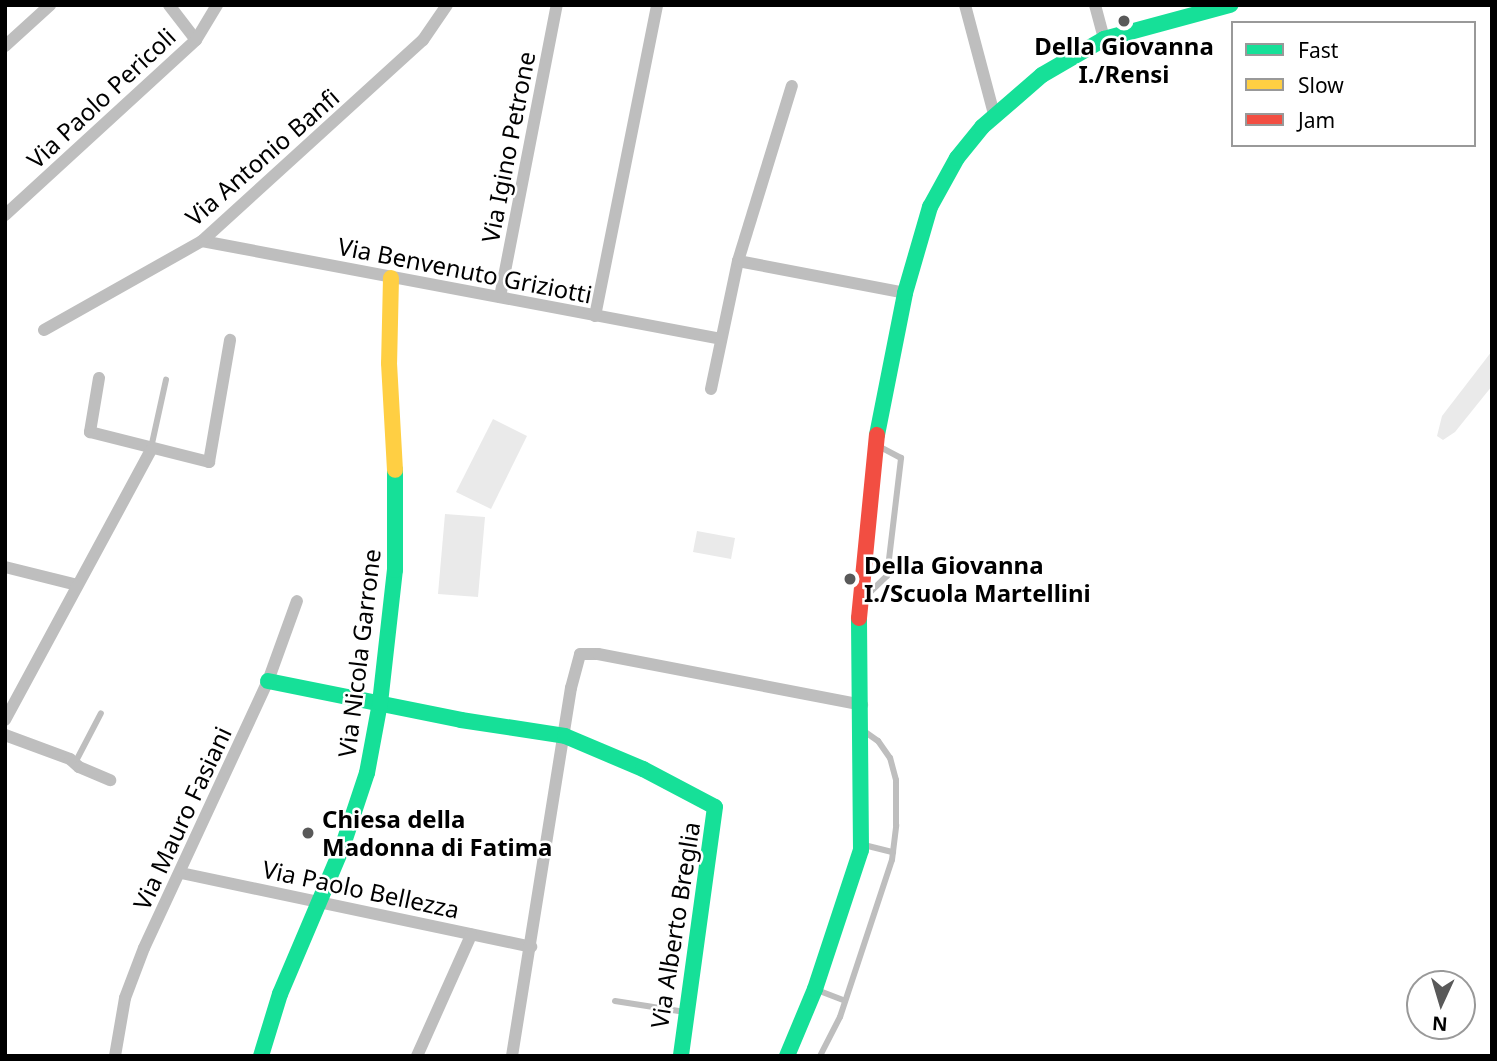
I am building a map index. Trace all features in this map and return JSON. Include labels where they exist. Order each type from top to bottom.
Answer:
[{"type":"street","points":[[5,46],[50,5]]},
{"type":"street","points":[[169,5],[196,40]]},
{"type":"street","name":"Via Paolo Pericoli","points":[[5,215],[196,40],[217,5]]},
{"type":"street","name":"Via Antonio Banfi","points":[[44,330],[202,241],[423,40],[447,5]]},
{"type":"street","name":"Via Igino Petrone","points":[[500,297],[557,5]]},
{"type":"street","points":[[596,316],[657,5]]},
{"type":"street","points":[[965,5],[994,114]]},
{"type":"street","points":[[1095,5],[1104,40]]},
{"type":"street","points":[[787,1056],[815,989],[861,844],[862,705],[859,602],[875,444],[905,293],[930,207],[957,158],[994,114],[1042,75],[1104,40],[1226,6]]},
{"type":"street","points":[[711,388],[738,261],[792,86]]},
{"type":"street","name":"Via Benvenuto Griziotti","points":[[202,241],[721,339]]},
{"type":"street","points":[[738,261],[905,293]]},
{"type":"street","name":"Via Nicola Garrone","points":[[261,1056],[280,994],[318,899],[342,848],[367,773],[380,703],[395,570],[396,484],[389,363],[391,278]]},
{"type":"street","points":[[99,378],[90,432],[151,450],[209,462],[230,340]]},
{"type":"street","points":[[5,720],[151,450]]},
{"type":"street","points":[[5,567],[77,584]]},
{"type":"street","name":"Via Mauro Fasiani","points":[[115,1056],[125,998],[144,948],[268,681],[297,601]]},
{"type":"street","points":[[512,1056],[574,671],[583,653],[862,705]]},
{"type":"street","name":"Via Alberto Breglia","points":[[268,681],[500,727],[565,736],[643,769],[715,807],[681,1056]]},
{"type":"street","points":[[5,735],[110,780]]},
{"type":"street","name":"Via Paolo Bellezza","points":[[181,873],[318,899],[531,947]]},
{"type":"street","points":[[417,1056],[471,935]]},
{"type":"lane","points":[[151,450],[166,380]]},
{"type":"lane","points":[[859,602],[887,576],[901,458],[875,444]]},
{"type":"lane","points":[[75,763],[101,713]]},
{"type":"lane","points":[[820,1056],[845,1001],[893,852],[896,780],[890,758],[878,741],[862,730]]},
{"type":"lane","points":[[861,844],[893,852]]},
{"type":"lane","points":[[815,989],[845,1001]]},
{"type":"lane","points":[[615,1001],[685,1012]]},
{"type":"shaded area","points":[[1492,351],[1492,386],[1455,432],[1443,440],[1437,436],[1442,416]]},
{"type":"shaded area","points":[[493,419],[527,436],[491,509],[456,492]]},
{"type":"shaded area","points":[[445,514],[485,517],[478,597],[438,594]]},
{"type":"shaded area","points":[[697,531],[735,538],[731,559],[693,552]]},
{"type":"traffic: fast","points":[[877,435],[905,293],[930,207],[957,158],[982,127],[1042,75],[1104,39],[1230,5]]},
{"type":"traffic: fast","points":[[261,1056],[280,994],[342,848],[367,773],[380,703],[395,570],[395,470]]},
{"type":"traffic: fast","points":[[787,1056],[815,989],[861,850],[859,618]]},
{"type":"traffic: fast","points":[[268,681],[461,720],[565,736],[643,769],[715,807],[681,1056]]},
{"type":"traffic: slow","points":[[391,278],[389,363],[395,470]]},
{"type":"traffic: jam","points":[[859,618],[877,435]]},
{"type":"place","name":"Della Giovanna I./Rensi","points":[[1124,21]]},
{"type":"place","name":"Della Giovanna I./Scuola Martellini","points":[[850,579]]},
{"type":"place","name":"Chiesa della Madonna di Fatima","points":[[308,833]]}]
